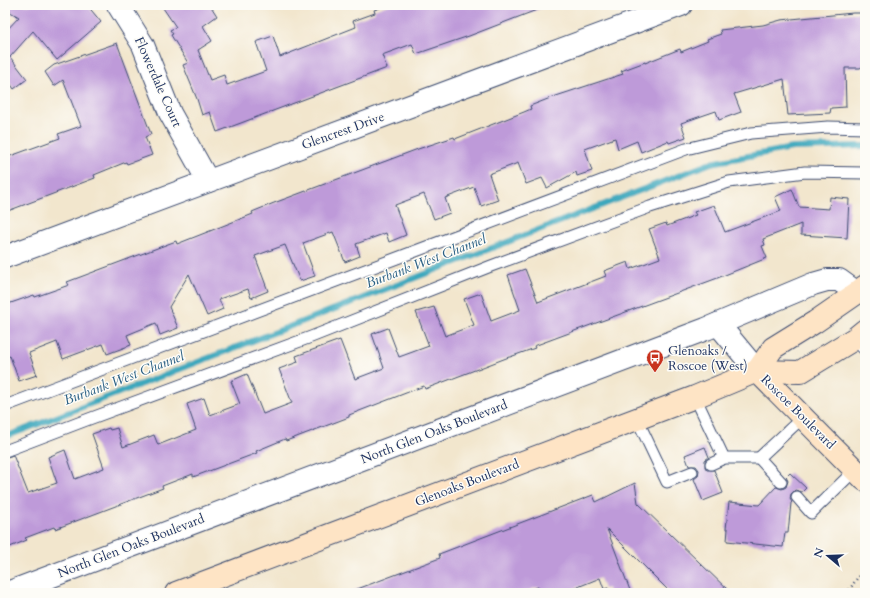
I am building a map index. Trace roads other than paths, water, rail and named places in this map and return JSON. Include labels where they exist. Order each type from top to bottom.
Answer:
[{"type":"main road","points":[[757,370],[773,348],[815,322],[861,290]]},
{"type":"main road","name":"Glenoaks Boulevard","points":[[176,593],[695,397],[757,370],[800,372],[861,340]]},
{"type":"main road","name":"Roscoe Boulevard","points":[[757,370],[860,475]]},
{"type":"street","name":"Flowerdale Court","points":[[118,5],[143,44],[170,113],[208,181]]},
{"type":"street","name":"Glencrest Drive","points":[[5,257],[681,5]]},
{"type":"street","name":"North Glen Oaks Boulevard","points":[[7,593],[718,324],[813,284],[827,280],[839,280],[861,290]]},
{"type":"street","name":"Roscoe Boulevard","points":[[718,324],[757,370]]},
{"type":"lane","points":[[5,406],[686,149],[751,133],[828,128],[865,128]]},
{"type":"lane","points":[[5,451],[311,337],[491,266],[650,206],[729,182],[805,172],[865,173]]},
{"type":"lane","points":[[695,397],[724,458]]},
{"type":"lane","points":[[712,464],[724,458],[759,458],[803,417]]},
{"type":"lane","points":[[637,418],[668,482],[692,472]]},
{"type":"lane","points":[[759,458],[781,482]]},
{"type":"lane","points":[[797,497],[811,513],[860,475]]},
{"type":"waterway","name":"Burbank West Channel","points":[[5,437],[711,163],[792,148],[865,146]]},
{"type":"place","name":"Glenoaks / Roscoe (West)","points":[[655,373]]}]
